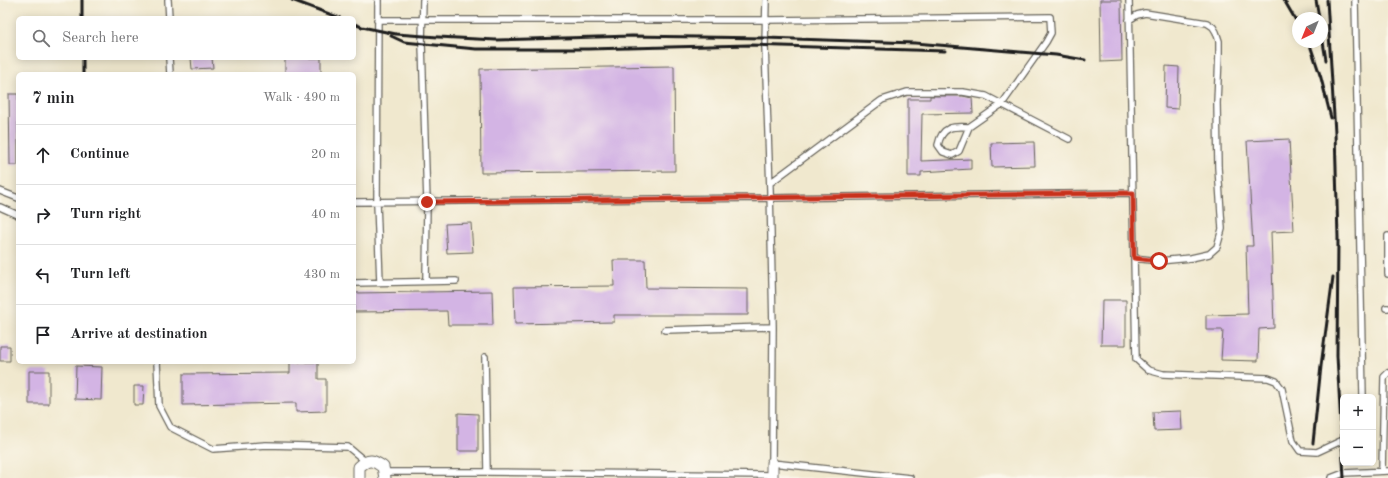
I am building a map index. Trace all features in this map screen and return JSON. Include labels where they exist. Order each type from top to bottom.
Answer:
[{"type":"street","points":[[361,469],[373,460],[383,467],[385,475]]},
{"type":"street","points":[[772,464],[772,477]]},
{"type":"lane","points":[[168,0],[169,16]]},
{"type":"lane","points":[[378,0],[377,203],[380,282]]},
{"type":"lane","points":[[423,0],[422,44],[427,202],[426,281]]},
{"type":"lane","points":[[766,0],[765,46],[773,327],[772,464],[910,478]]},
{"type":"lane","points":[[1129,0],[1136,359],[1148,370],[1163,374],[1268,378],[1276,382],[1282,389],[1293,441],[1300,450],[1317,452],[1340,441]]},
{"type":"lane","points":[[1355,0],[1363,394]]},
{"type":"lane","points":[[1129,20],[1145,12],[1207,23],[1213,27],[1219,41],[1218,166],[1222,228],[1217,247],[1209,254],[1191,258],[1159,261],[1134,258]]},
{"type":"lane","points":[[377,20],[766,20],[1050,17],[1050,33],[1046,42],[1002,104],[970,128],[959,151],[952,154],[943,152],[938,146],[940,138],[946,130],[955,126],[970,128]]},
{"type":"lane","points":[[169,60],[170,72]]},
{"type":"lane","points":[[770,183],[882,100],[907,92],[963,92],[986,96],[1069,139]]},
{"type":"lane","points":[[0,191],[16,197]]},
{"type":"lane","points":[[356,202],[1133,193]]},
{"type":"lane","points":[[0,207],[16,214]]},
{"type":"lane","points":[[1388,236],[1388,274]]},
{"type":"lane","points":[[356,283],[456,281]]},
{"type":"lane","points":[[665,330],[773,327]]},
{"type":"lane","points":[[485,357],[487,472]]},
{"type":"lane","points":[[157,364],[159,406],[170,427],[213,449],[266,446],[348,447],[361,469]]},
{"type":"lane","points":[[1331,478],[1344,473],[1385,471],[1384,377],[1388,373]]},
{"type":"lane","points":[[385,475],[487,472],[772,477]]},
{"type":"building","points":[[1100,0],[1121,0],[1122,61],[1101,62]]},
{"type":"building","points":[[191,60],[212,60],[213,68],[192,69]]},
{"type":"building","points":[[285,60],[321,60],[321,72],[285,72]]},
{"type":"building","points":[[674,66],[675,171],[481,173],[480,69]]},
{"type":"building","points":[[1166,66],[1179,67],[1178,109],[1165,108]]},
{"type":"building","points":[[9,94],[16,94],[16,165],[10,165]]},
{"type":"building","points":[[930,96],[963,96],[972,98],[973,113],[922,114],[921,161],[971,159],[971,169],[921,172],[921,176],[908,176],[908,99],[930,99]]},
{"type":"building","points":[[1289,139],[1294,231],[1271,232],[1274,328],[1259,329],[1258,361],[1221,360],[1223,330],[1206,330],[1206,315],[1248,314],[1246,246],[1253,246],[1247,141]]},
{"type":"building","points":[[1034,142],[1035,166],[992,167],[991,143]]},
{"type":"building","points":[[471,223],[473,252],[447,253],[445,224]]},
{"type":"building","points":[[613,260],[645,260],[646,288],[748,289],[748,315],[614,315],[614,322],[515,324],[514,287],[614,286]]},
{"type":"building","points":[[492,291],[493,325],[448,325],[447,311],[356,312],[356,293]]},
{"type":"building","points":[[1102,300],[1126,300],[1126,345],[1101,345]]},
{"type":"building","points":[[0,346],[10,346],[10,361],[0,361]]},
{"type":"building","points":[[290,364],[318,364],[318,379],[326,379],[326,411],[296,412],[296,403],[183,405],[183,374],[290,373]]},
{"type":"building","points":[[76,366],[102,367],[101,400],[75,399]]},
{"type":"building","points":[[29,371],[49,371],[49,404],[29,404]]},
{"type":"building","points":[[134,386],[144,386],[143,405],[134,405]]},
{"type":"building","points":[[1181,411],[1182,430],[1154,431],[1153,412]]},
{"type":"building","points":[[458,413],[478,414],[478,451],[458,451]]},
{"type":"railway","points":[[82,0],[82,16]]},
{"type":"railway","points":[[292,0],[335,16]]},
{"type":"railway","points":[[1284,0],[1292,14]]},
{"type":"railway","points":[[1316,0],[1318,12]]},
{"type":"railway","points":[[1327,0],[1335,133],[1338,238],[1337,356],[1344,478]]},
{"type":"railway","points":[[356,25],[396,34],[496,40],[632,36],[765,38],[915,43],[1056,55],[1085,60]]},
{"type":"railway","points":[[391,36],[404,42],[476,49],[588,49],[750,45],[945,51]]},
{"type":"railway","points":[[1311,48],[1321,78],[1331,118]]},
{"type":"railway","points":[[1324,48],[1326,60]]},
{"type":"railway","points":[[83,60],[83,72]]},
{"type":"railway","points":[[1313,443],[1321,366],[1333,277]]},
{"type":"route","points":[[427,202],[1133,193],[1134,258],[1159,261]]}]
